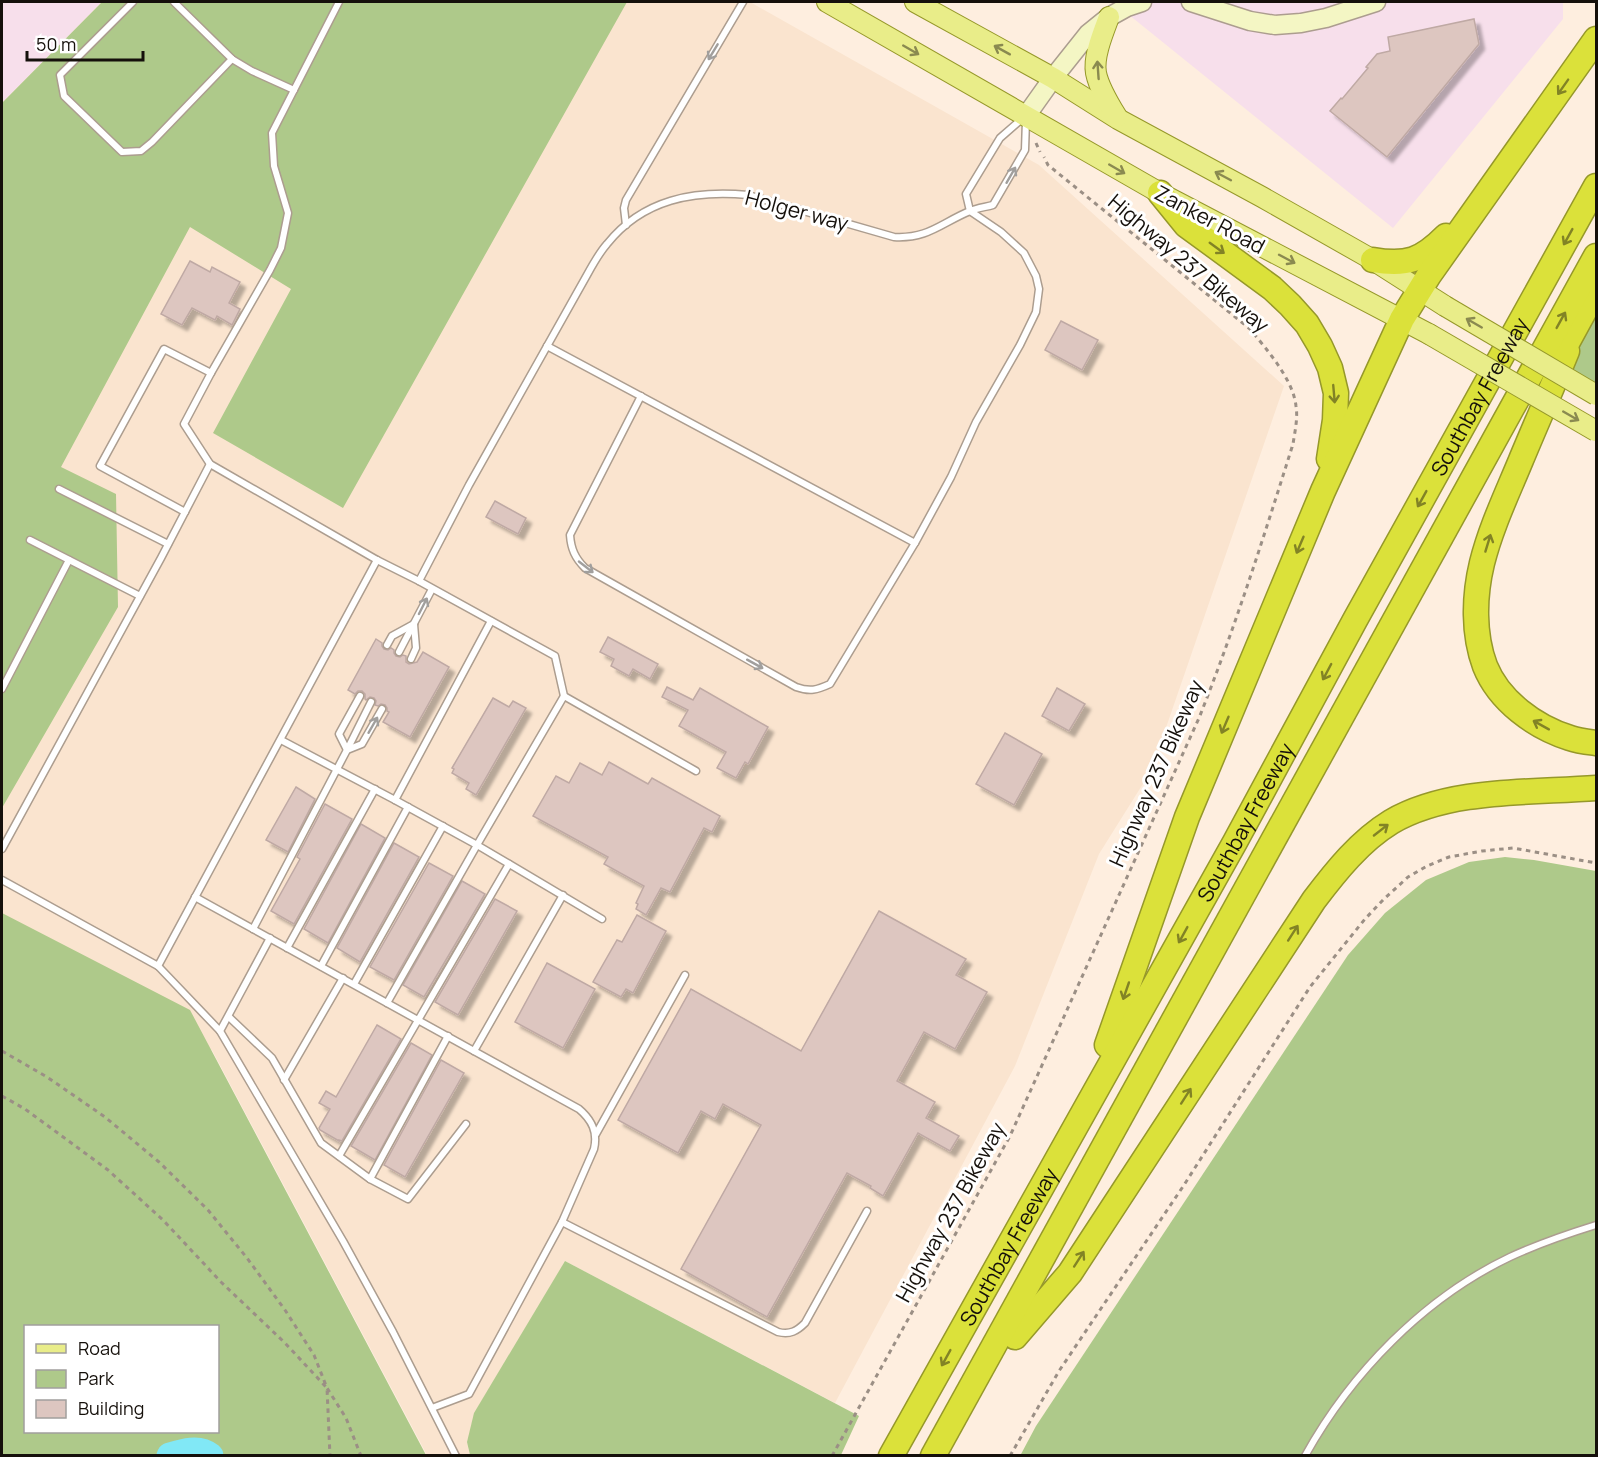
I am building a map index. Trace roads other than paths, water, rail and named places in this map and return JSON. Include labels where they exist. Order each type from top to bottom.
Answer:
[{"type":"highway","points":[[1087,1105],[1187,817],[1323,491],[1402,319],[1419,289],[1596,39]]},
{"type":"highway","name":"Southbay Freeway","points":[[891,1455],[1235,842],[1360,611],[1596,186]]},
{"type":"highway","points":[[1160,193],[1186,225],[1272,288],[1290,305],[1307,324],[1320,346],[1330,368],[1336,393],[1335,420],[1323,491]]},
{"type":"highway","points":[[1373,260],[1400,263],[1419,257],[1440,241],[1484,198]]},
{"type":"highway","points":[[933,1455],[1596,256]]},
{"type":"highway","points":[[949,1455],[1471,507],[1578,325],[1596,290]]},
{"type":"highway","points":[[1578,325],[1495,523],[1482,564],[1477,600],[1477,637],[1486,668],[1500,691],[1519,711],[1543,727],[1570,738],[1596,743]]},
{"type":"highway","points":[[1015,1337],[1070,1273],[1314,900],[1338,869],[1363,844],[1390,823],[1419,808],[1487,795],[1596,788]]},
{"type":"main road","name":"Zanker Road","points":[[827,2],[1160,193],[1402,319],[1596,431]]},
{"type":"main road","name":"Zanker Road","points":[[915,2],[1053,78],[1118,119],[1373,260],[1445,306],[1596,395]]},
{"type":"main road","points":[[1109,17],[1101,39],[1096,69],[1108,101],[1118,119]]},
{"type":"street","points":[[1026,116],[1088,34],[1109,17],[1142,2]]},
{"type":"street","points":[[1191,2],[1250,21],[1275,25],[1326,18],[1376,2]]},
{"type":"lane","points":[[133,2],[60,75],[64,96],[122,152],[141,151],[152,142],[232,59]]},
{"type":"lane","points":[[174,2],[232,59],[294,90]]},
{"type":"lane","points":[[339,2],[272,134],[274,166],[288,213],[281,248],[184,424],[210,464],[378,560],[555,656],[564,696],[387,1002]]},
{"type":"lane","points":[[626,225],[624,208],[626,200],[743,2]]},
{"type":"lane","points":[[641,396],[570,535],[576,559],[585,568],[796,687],[808,691],[818,690],[830,684],[915,543],[951,477],[976,422],[1036,312],[1039,289],[1036,276],[1024,253],[1001,232],[970,211],[966,194],[1000,138],[1026,116]]},
{"type":"lane","points":[[970,211],[993,205],[1025,150],[1026,116]]},
{"type":"lane","name":"Holger way","points":[[418,581],[587,275],[605,245],[636,217],[657,205],[679,198],[713,193],[748,195],[894,237],[908,238],[922,235],[970,211]]},
{"type":"lane","points":[[547,346],[915,543]]},
{"type":"lane","points":[[185,512],[100,466],[164,349],[211,374]]},
{"type":"lane","points":[[2,849],[210,464]]},
{"type":"lane","points":[[59,489],[168,544]]},
{"type":"lane","points":[[30,540],[140,596]]},
{"type":"lane","points":[[2,689],[69,560]]},
{"type":"lane","points":[[158,966],[378,560]]},
{"type":"lane","points":[[399,652],[432,589]]},
{"type":"lane","points":[[394,800],[491,621]]},
{"type":"lane","points":[[387,645],[392,636],[414,623]]},
{"type":"lane","points":[[411,658],[416,648],[414,623]]},
{"type":"lane","points":[[347,750],[339,734],[360,696]]},
{"type":"lane","points":[[564,696],[696,771]]},
{"type":"lane","points":[[253,929],[371,702]]},
{"type":"lane","points":[[347,750],[362,744],[382,709]]},
{"type":"lane","points":[[281,740],[477,845],[602,919]]},
{"type":"lane","points":[[287,948],[375,789]]},
{"type":"lane","points":[[321,966],[408,807]]},
{"type":"lane","points":[[354,984],[442,826]]},
{"type":"lane","points":[[339,1156],[509,864]]},
{"type":"lane","points":[[2,880],[158,966],[220,1031],[343,1240],[456,1455]]},
{"type":"lane","points":[[474,1051],[563,895]]},
{"type":"lane","points":[[195,897],[579,1109],[590,1120],[596,1134]]},
{"type":"lane","points":[[220,1031],[270,938]]},
{"type":"lane","points":[[432,1408],[469,1394],[562,1222],[594,1149],[596,1134],[685,975]]},
{"type":"lane","points":[[284,1080],[343,978]]},
{"type":"lane","points":[[228,1017],[272,1058],[321,1143],[370,1179],[408,1199],[466,1124]]},
{"type":"lane","points":[[370,1179],[448,1036]]},
{"type":"lane","points":[[562,1222],[785,1334],[793,1333],[805,1323],[867,1211]]},
{"type":"lane","points":[[1305,1455],[1345,1394],[1383,1350],[1424,1312],[1465,1283],[1509,1258],[1554,1238],[1596,1225]]},
{"type":"waterway","points":[[170,1456],[196,1451],[210,1456]]}]
